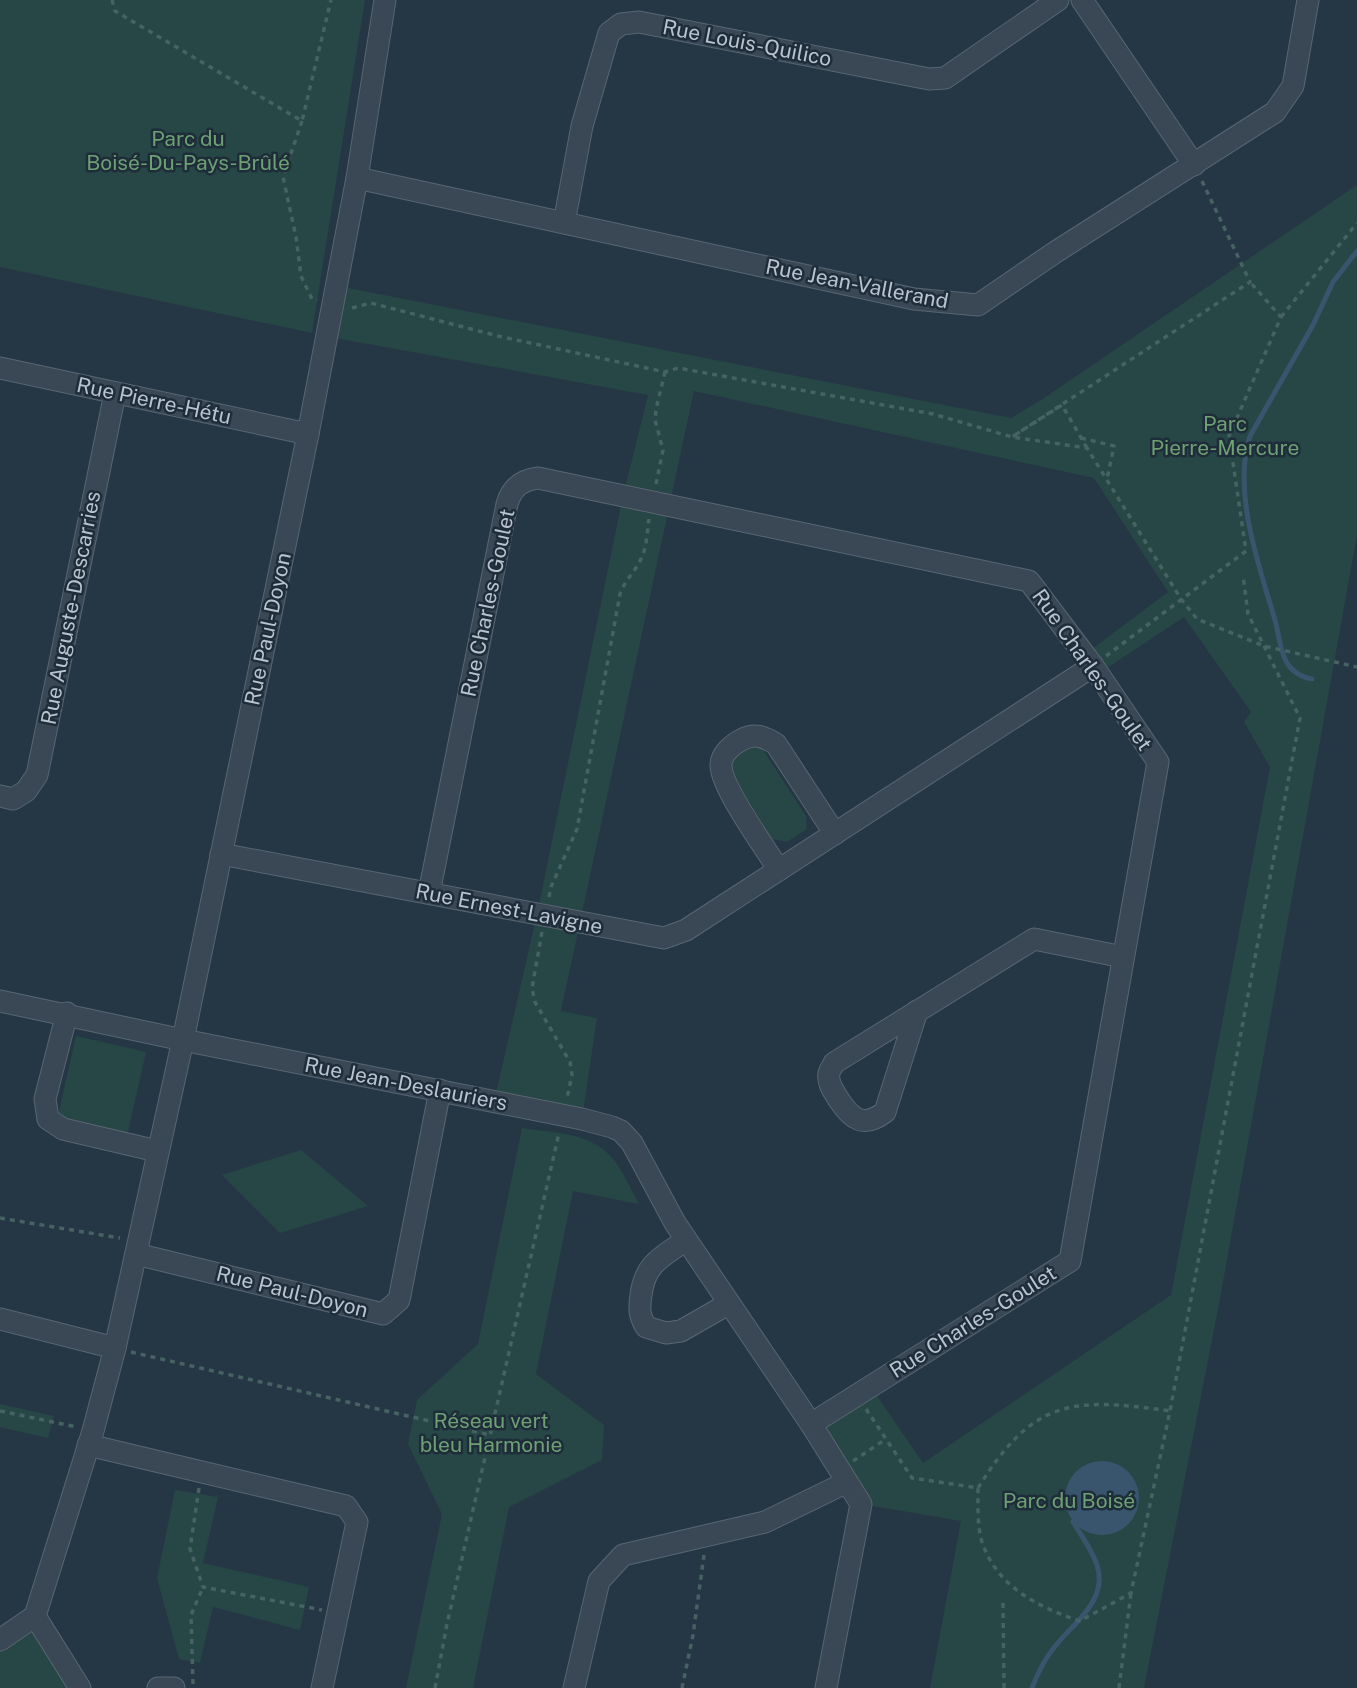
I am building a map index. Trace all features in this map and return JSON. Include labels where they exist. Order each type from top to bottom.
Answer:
[{"type":"street","name":"Rue Paul-Doyon","points":[[35,1616],[90,1438],[115,1348],[138,1248],[308,434],[357,178],[386,0]]},
{"type":"street","name":"Rue Louis-Quilico","points":[[564,223],[582,126],[609,33],[621,24],[639,22],[685,29],[929,79],[944,78],[1058,0]]},
{"type":"street","points":[[1083,0],[1194,165]]},
{"type":"street","name":"Rue Jean-Vallerand","points":[[357,178],[914,299],[978,305],[1054,253],[1275,112],[1293,86],[1308,0]]},
{"type":"street","name":"Rue Pierre-Hétu","points":[[0,368],[308,434]]},
{"type":"street","name":"Rue Auguste-Descarries","points":[[0,796],[13,799],[26,790],[37,775],[115,393]]},
{"type":"street","name":"Rue Charles-Goulet","points":[[429,893],[510,495],[516,486],[527,480],[538,478],[1029,581],[1093,666],[1158,762],[1070,1261],[811,1424]]},
{"type":"street","name":"Rue Ernest-Lavigne","points":[[221,854],[664,938],[686,930],[1093,666]]},
{"type":"street","points":[[779,870],[725,783],[721,764],[725,752],[738,741],[754,734],[776,744],[835,834]]},
{"type":"street","points":[[917,1011],[885,1112],[874,1120],[864,1121],[848,1114],[831,1087],[829,1074],[834,1063],[917,1011],[1034,939],[1123,957]]},
{"type":"street","name":"Rue Jean-Deslauriers","points":[[0,1001],[601,1123],[621,1131],[686,1240],[811,1424],[861,1504],[825,1688]]},
{"type":"street","points":[[67,1013],[46,1099],[48,1119],[63,1129],[157,1151]]},
{"type":"street","name":"Rue Paul-Doyon","points":[[138,1248],[383,1314],[399,1300],[440,1090]]},
{"type":"street","points":[[686,1240],[654,1262],[643,1279],[639,1314],[646,1328],[666,1334],[681,1331],[728,1304]]},
{"type":"street","points":[[0,1319],[115,1348]]},
{"type":"street","points":[[90,1438],[202,1472],[346,1506],[358,1522],[322,1688]]},
{"type":"street","points":[[574,1688],[599,1581],[623,1555],[765,1522],[843,1476]]},
{"type":"street","points":[[0,1640],[35,1616],[80,1688]]},
{"type":"street","points":[[158,1688],[174,1688]]},
{"type":"path","points":[[112,0],[115,11],[302,121]]},
{"type":"path","points":[[331,0],[302,121],[283,177],[301,276],[312,299],[345,309],[371,303],[498,336],[665,372],[678,368],[933,414],[1012,437],[1087,448]]},
{"type":"path","points":[[1194,165],[1250,282],[1281,317]]},
{"type":"path","points":[[1093,666],[1246,551],[1229,436],[1281,317],[1357,223]]},
{"type":"path","points":[[1012,437],[1250,282]]},
{"type":"path","points":[[435,1688],[447,1624],[572,1075],[570,1062],[536,1002],[532,988],[551,887],[577,829],[621,594],[625,582],[640,563],[644,552],[663,450],[655,420],[665,372]]},
{"type":"path","points":[[1012,437],[1062,405],[1181,599],[1197,620],[1264,646],[1357,667]]},
{"type":"path","points":[[1081,438],[1114,446],[1107,480]]},
{"type":"path","points":[[1119,1688],[1131,1593],[1170,1411],[1300,718],[1248,614],[1243,576]]},
{"type":"path","points":[[0,1218],[138,1248]]},
{"type":"path","points":[[115,1348],[491,1435]]},
{"type":"path","points":[[856,1396],[912,1478],[978,1488]]},
{"type":"path","points":[[1131,1593],[1080,1621],[1057,1613],[1015,1590],[996,1571],[981,1541],[978,1488],[997,1457],[1018,1435],[1044,1416],[1074,1406],[1100,1404],[1170,1411]]},
{"type":"path","points":[[0,1411],[90,1438]]},
{"type":"path","points":[[843,1476],[886,1439]]},
{"type":"path","points":[[193,1688],[191,1615],[203,1587],[190,1549],[202,1472]]},
{"type":"path","points":[[682,1688],[693,1635],[707,1536]]},
{"type":"path","points":[[203,1587],[338,1613]]},
{"type":"path","points":[[1003,1604],[1004,1688]]},
{"type":"green space","name":"Parc du Boisé-Du-Pays-Brûlé","points":[[0,0],[365,0],[312,333],[0,267]]},
{"type":"green space","points":[[1357,185],[1357,535],[1219,1304],[1144,1688],[930,1688],[961,1521],[861,1504],[811,1424],[871,1387],[923,1463],[1171,1295],[1270,767],[1244,722],[1251,712],[1184,617],[1101,672],[1088,652],[1168,592],[1094,478],[694,391],[561,1011],[597,1018],[582,1119],[494,1102],[537,914],[623,496],[648,395],[335,338],[348,288],[1011,418]]},
{"type":"green space","points":[[756,744],[762,748],[806,816],[807,829],[787,842],[772,839],[732,775],[729,764],[732,755]]},
{"type":"green space","points":[[76,1036],[146,1052],[127,1136],[57,1120]]},
{"type":"green space","name":"Réseau vert bleu Harmonie","points":[[522,1128],[572,1135],[595,1144],[614,1160],[639,1204],[573,1191],[536,1374],[604,1425],[602,1460],[509,1507],[473,1688],[406,1688],[442,1514],[408,1444],[417,1400],[478,1344]]},
{"type":"green space","points":[[301,1150],[368,1206],[280,1233],[222,1175]]},
{"type":"green space","points":[[0,1404],[54,1416],[48,1438],[0,1427]]},
{"type":"green space","points":[[175,1490],[218,1497],[203,1563],[309,1587],[300,1630],[213,1607],[200,1663],[179,1659],[157,1578]]},
{"type":"green space","points":[[35,1616],[80,1688],[0,1688],[0,1640]]},
{"type":"water","points":[[1102,1461],[1123,1467],[1133,1477],[1139,1498],[1133,1519],[1123,1529],[1102,1535],[1081,1529],[1071,1519],[1065,1498],[1071,1477],[1081,1467]]},
{"type":"waterway","points":[[1312,679],[1299,675],[1292,669],[1282,650],[1250,528],[1244,480],[1245,457],[1250,436],[1313,325],[1333,282],[1357,251]]},
{"type":"waterway","points":[[1032,1688],[1050,1653],[1086,1612],[1098,1590],[1097,1565],[1073,1522]]},
{"type":"park label","name":"Parc Pierre-Mercure","points":[[1225,436]]},
{"type":"park label","name":"Parc du Boisé","points":[[1069,1501]]}]
